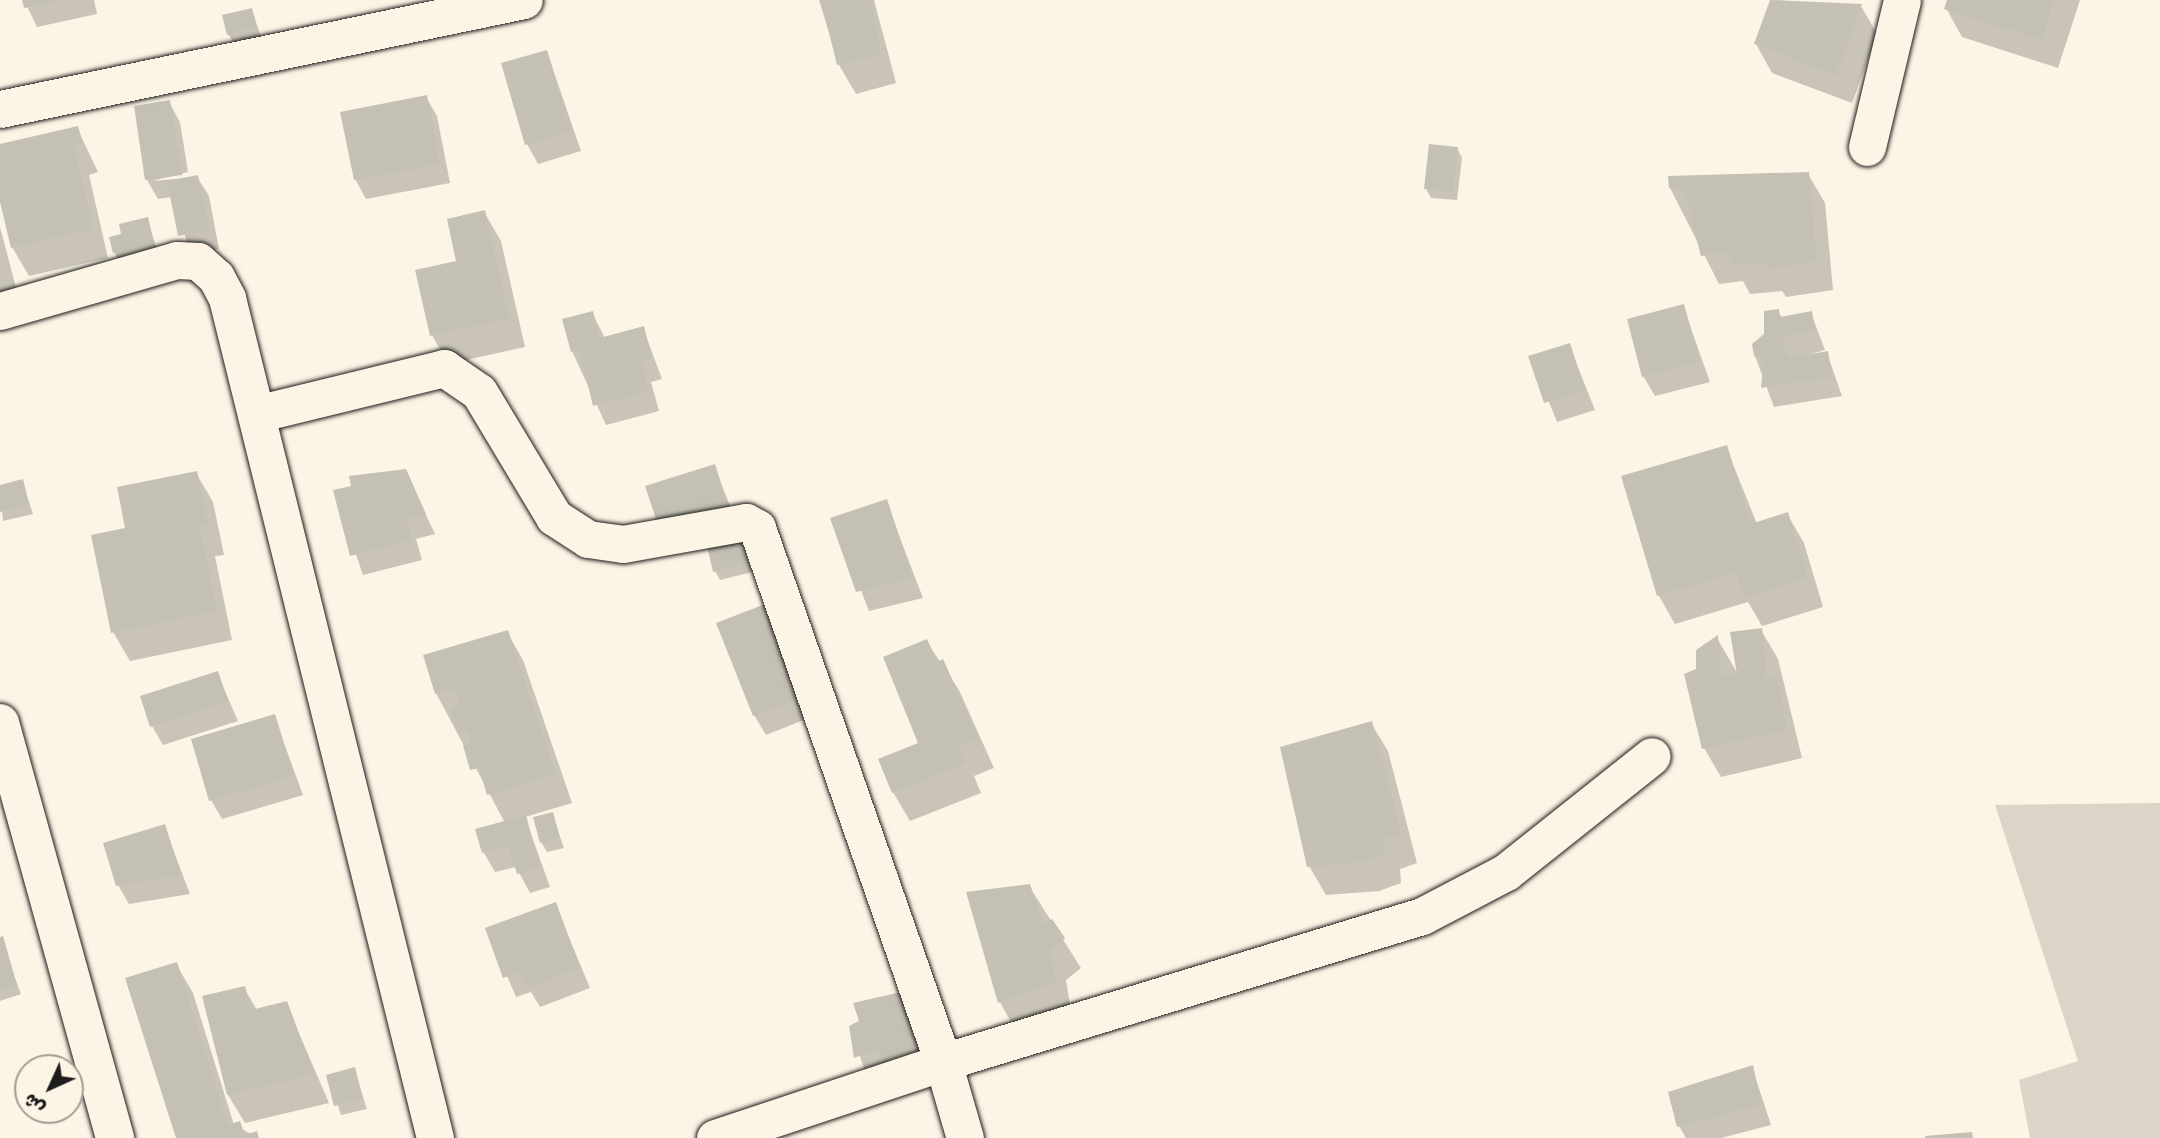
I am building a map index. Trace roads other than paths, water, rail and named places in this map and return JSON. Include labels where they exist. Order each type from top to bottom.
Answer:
[{"type":"street","points":[[0,108],[524,0]]},
{"type":"street","points":[[1867,147],[1902,0]]},
{"type":"street","points":[[0,311],[177,260],[198,261],[227,298],[435,1138]]},
{"type":"street","points":[[256,414],[444,368],[479,392],[554,517],[587,539],[623,544],[746,522],[757,528],[943,1062],[965,1138]]},
{"type":"street","points":[[0,723],[116,1138]]},
{"type":"street","points":[[715,1138],[943,1062],[1422,916],[1506,872],[1652,755]]}]
